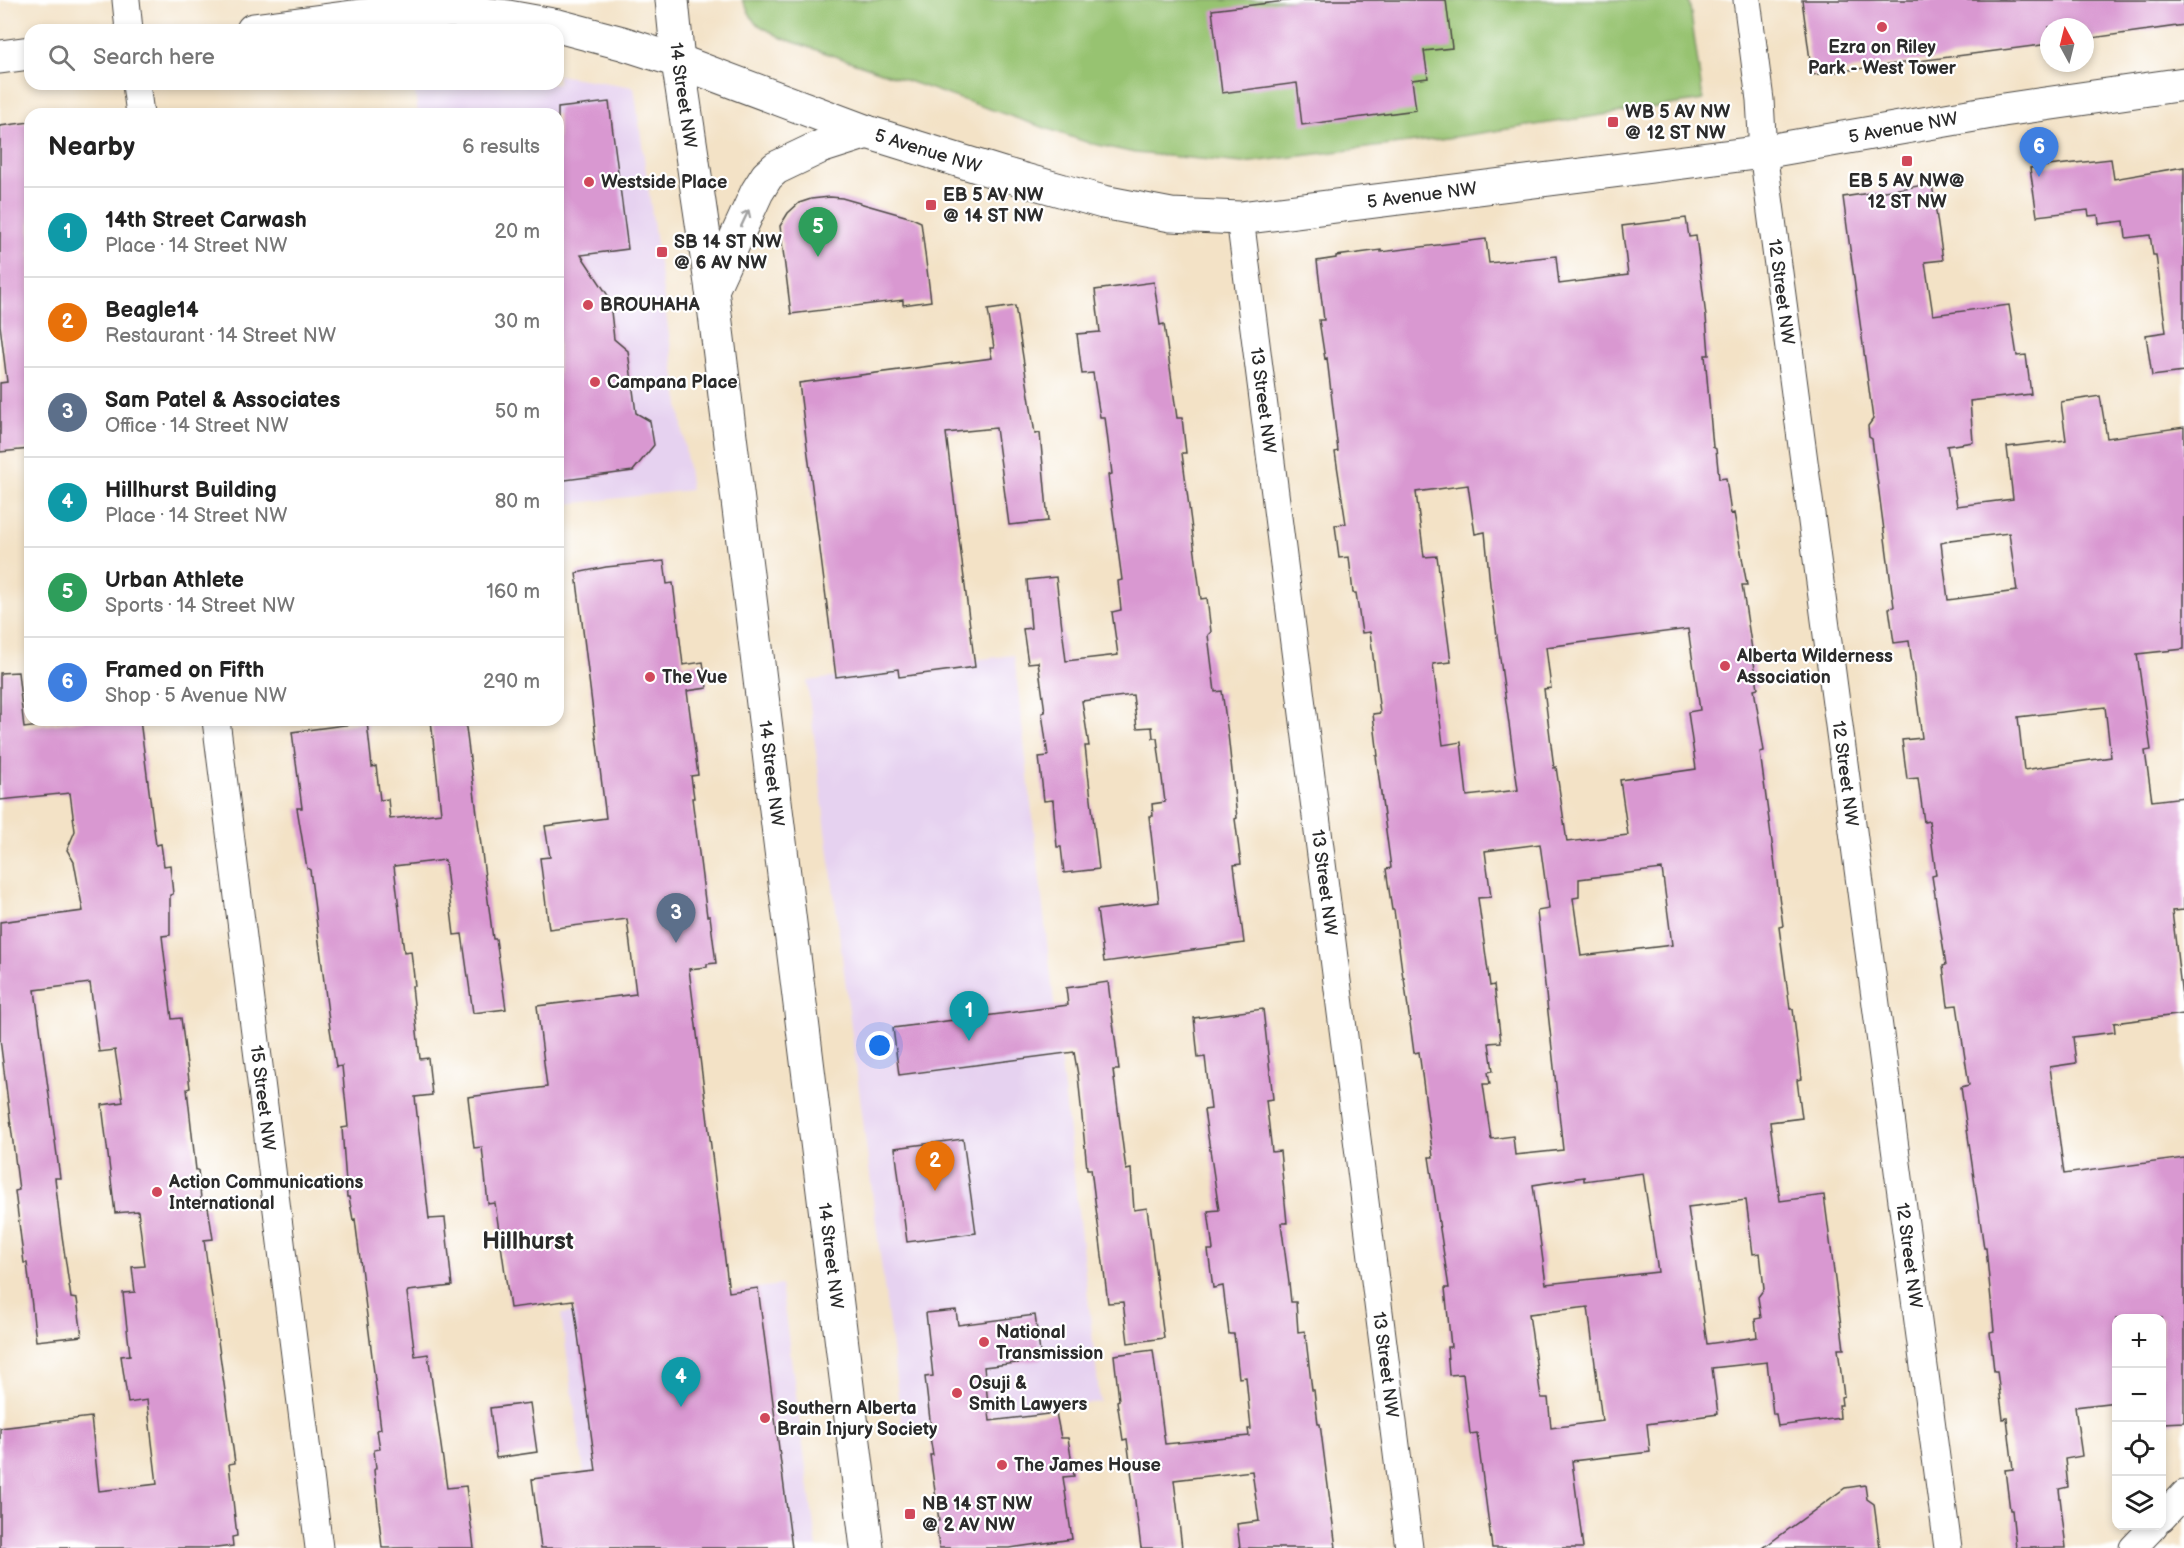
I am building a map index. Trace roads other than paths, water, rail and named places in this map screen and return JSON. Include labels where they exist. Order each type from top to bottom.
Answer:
[{"type":"street","points":[[126,0],[128,24]]},
{"type":"street","points":[[299,24],[360,16],[453,11],[485,0]]},
{"type":"street","name":"14 Street NW","points":[[672,0],[678,61],[712,290],[867,1548]]},
{"type":"street","name":"12 Street NW","points":[[1747,0],[1760,99],[1763,152],[1948,1548]]},
{"type":"street","name":"5 Avenue NW","points":[[453,11],[547,24]]},
{"type":"street","name":"5 Avenue NW","points":[[564,28],[678,61],[867,132],[1102,202],[1171,215],[1240,218],[1763,152],[2003,110],[2184,84]]},
{"type":"street","points":[[0,57],[24,54]]},
{"type":"street","points":[[137,90],[139,108]]},
{"type":"street","points":[[712,290],[766,176],[776,168],[820,147],[867,132]]},
{"type":"street","name":"13 Street NW","points":[[1240,218],[1409,1548]]},
{"type":"street","name":"15 Street NW","points":[[217,726],[319,1548]]},
{"type":"street","points":[[2166,1514],[2184,1494]]},
{"type":"street","points":[[2133,1548],[2150,1530]]},
{"type":"place","name":"Ezra on Riley Park - West Tower","points":[[1882,27]]},
{"type":"place","name":"WB 5 AV NW @ 12 ST NW","points":[[1613,122]]},
{"type":"place","name":"EB 5 AV NW@ 12 ST NW","points":[[1907,161]]},
{"type":"place","name":"Framed on Fifth","points":[[2039,177]]},
{"type":"place","name":"Westside Place","points":[[589,182]]},
{"type":"place","name":"EB 5 AV NW @ 14 ST NW","points":[[931,205]]},
{"type":"place","name":"SB 14 ST NW @ 6 AV NW","points":[[662,252]]},
{"type":"place","name":"Urban Athlete","points":[[818,257]]},
{"type":"place","name":"BROUHAHA","points":[[588,305]]},
{"type":"place","name":"Campana Place","points":[[595,382]]},
{"type":"place","name":"Alberta Wilderness Association","points":[[1725,666]]},
{"type":"place","name":"The Vue","points":[[650,677]]},
{"type":"place","name":"Sam Patel & Associates","points":[[676,943]]},
{"type":"place","name":"14th Street Carwash","points":[[969,1041]]},
{"type":"place","name":"Beagle14","points":[[935,1191]]},
{"type":"place","name":"Action Communications International","points":[[157,1192]]},
{"type":"place","name":"National Transmission","points":[[984,1342]]},
{"type":"place","name":"Osuji & Smith Lawyers","points":[[957,1393]]},
{"type":"place","name":"Hillhurst Building","points":[[681,1407]]},
{"type":"place","name":"Southern Alberta Brain Injury Society","points":[[765,1418]]},
{"type":"place","name":"The James House","points":[[1002,1465]]},
{"type":"place","name":"NB 14 ST NW @ 2 AV NW","points":[[910,1514]]},
{"type":"district","name":"Hillhurst","points":[[528,1241]]}]
